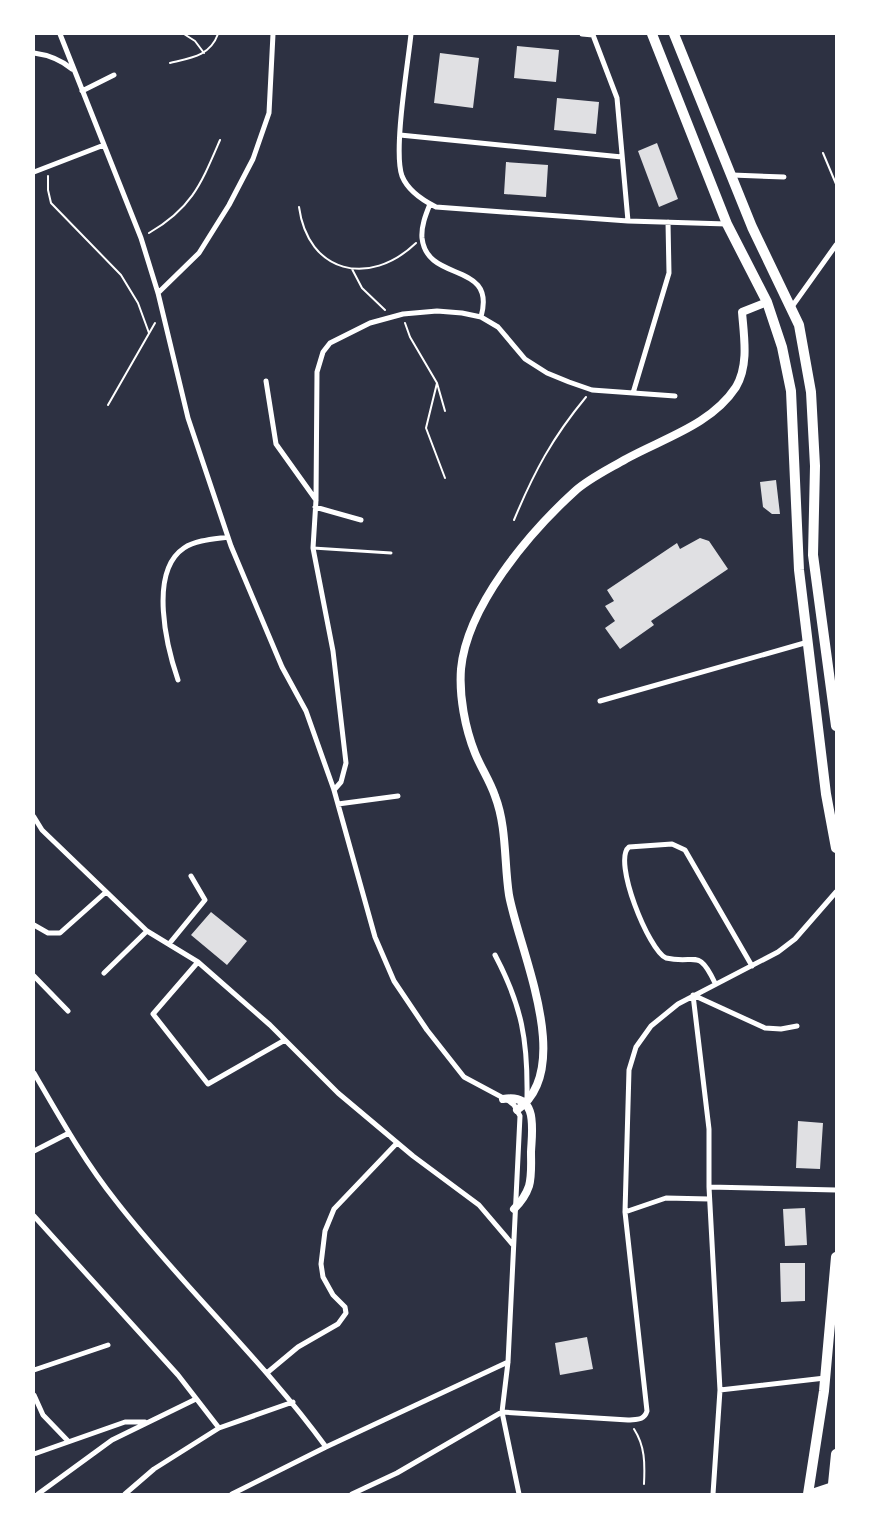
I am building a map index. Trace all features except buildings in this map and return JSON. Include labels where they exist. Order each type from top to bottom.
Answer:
[{"type":"main road","points":[[652,34],[728,224],[767,302],[782,347],[791,391],[799,570],[826,794],[836,848]]},
{"type":"main road","points":[[674,34],[752,226],[799,325],[811,392],[814,466],[813,555],[836,726]]},
{"type":"main road","points":[[808,1494],[825,1378],[836,1258]]},
{"type":"main road","points":[[812,1494],[834,1489],[836,1454]]},
{"type":"street","points":[[60,34],[141,238],[158,293],[188,418],[228,537],[282,667],[306,711],[334,790],[375,937],[394,981],[427,1030],[464,1077],[504,1099],[517,1110],[520,1123],[514,1209],[508,1362],[502,1412],[519,1494]]},
{"type":"street","points":[[158,293],[199,253],[229,205],[253,160],[269,113],[273,34]]},
{"type":"street","points":[[411,34],[400,135],[400,167],[408,187],[430,204],[436,207],[628,221],[728,224]]},
{"type":"street","points":[[582,34],[593,35],[617,98],[628,221]]},
{"type":"street","points":[[34,54],[49,55],[62,61],[73,70]]},
{"type":"street","points":[[82,92],[114,75]]},
{"type":"street","points":[[400,135],[622,157]]},
{"type":"street","points":[[34,172],[104,145]]},
{"type":"street","points":[[732,175],[784,177]]},
{"type":"street","points":[[430,204],[423,224],[422,237],[425,250],[434,262],[468,276],[475,282],[484,298],[481,317]]},
{"type":"street","points":[[634,393],[669,273],[668,222]]},
{"type":"street","points":[[791,308],[836,245]]},
{"type":"street","points":[[517,1110],[526,1104],[539,1080],[544,1053],[540,1016],[509,895],[505,846],[496,798],[475,752],[464,712],[461,669],[471,628],[494,587],[529,540],[576,491],[627,458],[683,432],[721,405],[737,385],[744,367],[745,347],[742,312],[767,302]]},
{"type":"street","points":[[334,790],[341,782],[346,763],[333,651],[313,548],[316,500],[318,362],[330,343],[370,323],[403,314],[437,310],[481,317],[498,327],[525,359],[547,373],[592,390],[675,396]]},
{"type":"street","points":[[266,381],[276,444],[316,500]]},
{"type":"street","points":[[315,507],[361,520]]},
{"type":"street","points":[[178,680],[169,652],[164,624],[164,591],[170,564],[184,548],[206,540],[228,537]]},
{"type":"street","points":[[600,701],[808,642]]},
{"type":"street","points":[[338,804],[398,796]]},
{"type":"street","points":[[34,817],[42,830],[147,931],[198,962],[285,1040],[338,1093],[397,1143],[479,1206],[513,1245]]},
{"type":"street","points":[[715,983],[702,962],[691,958],[670,959],[658,954],[627,882],[624,855],[629,847],[672,844],[685,850],[752,966]]},
{"type":"street","points":[[169,944],[206,900],[191,876]]},
{"type":"street","points":[[34,926],[48,933],[60,933],[106,892]]},
{"type":"street","points":[[352,1494],[396,1473],[502,1412],[628,1420],[642,1419],[648,1411],[624,1212],[629,1070],[636,1047],[651,1026],[678,1004],[715,983],[778,952],[795,939],[836,892]]},
{"type":"street","points":[[104,973],[147,931]]},
{"type":"street","points":[[495,955],[511,986],[523,1025],[528,1064],[526,1104]]},
{"type":"street","points":[[198,962],[153,1014],[208,1084],[285,1040]]},
{"type":"street","points":[[34,976],[68,1011]]},
{"type":"street","points":[[693,995],[765,1028],[781,1029],[797,1026]]},
{"type":"street","points":[[693,995],[709,1129],[708,1187],[720,1390],[713,1494]]},
{"type":"street","points":[[34,1073],[69,1133],[115,1200],[165,1260],[268,1372],[326,1447]]},
{"type":"street","points":[[504,1099],[516,1098],[526,1104],[532,1114],[531,1175],[526,1193],[514,1209]]},
{"type":"street","points":[[34,1151],[69,1133]]},
{"type":"street","points":[[268,1372],[298,1346],[343,1320],[345,1307],[333,1295],[323,1277],[321,1264],[326,1231],[334,1209],[397,1143]]},
{"type":"street","points":[[708,1187],[836,1190]]},
{"type":"street","points":[[624,1212],[666,1198],[709,1198]]},
{"type":"street","points":[[34,1216],[196,1399],[219,1428]]},
{"type":"street","points":[[34,1370],[108,1346]]},
{"type":"street","points":[[232,1494],[326,1447],[508,1362]]},
{"type":"street","points":[[720,1390],[825,1378]]},
{"type":"street","points":[[34,1395],[43,1415],[68,1442]]},
{"type":"street","points":[[38,1494],[112,1440],[196,1399]]},
{"type":"street","points":[[125,1494],[154,1469],[219,1428],[293,1402]]},
{"type":"street","points":[[34,1454],[125,1422],[147,1422]]},
{"type":"lane","points":[[313,548],[390,553]]},
{"type":"lane","points":[[245,1488],[248,1494]]},
{"type":"path","points":[[184,34],[195,41],[204,53]]},
{"type":"path","points":[[170,63],[204,53],[214,45],[218,34]]},
{"type":"path","points":[[141,238],[165,224],[186,206],[200,188],[220,140]]},
{"type":"path","points":[[823,153],[836,184]]},
{"type":"path","points":[[53,164],[48,177],[48,190],[52,203],[121,275],[138,302],[149,333],[108,405]]},
{"type":"path","points":[[298,207],[301,226],[310,243],[325,256],[352,269],[372,269],[384,264],[405,253],[422,237]]},
{"type":"path","points":[[352,269],[362,288],[376,304],[394,316]]},
{"type":"path","points":[[403,314],[410,337],[437,383],[444,411]]},
{"type":"path","points":[[437,383],[426,428],[445,478]]},
{"type":"path","points":[[514,520],[534,472],[561,427],[592,390]]},
{"type":"path","points":[[628,1420],[640,1438],[645,1459],[644,1484]]}]
